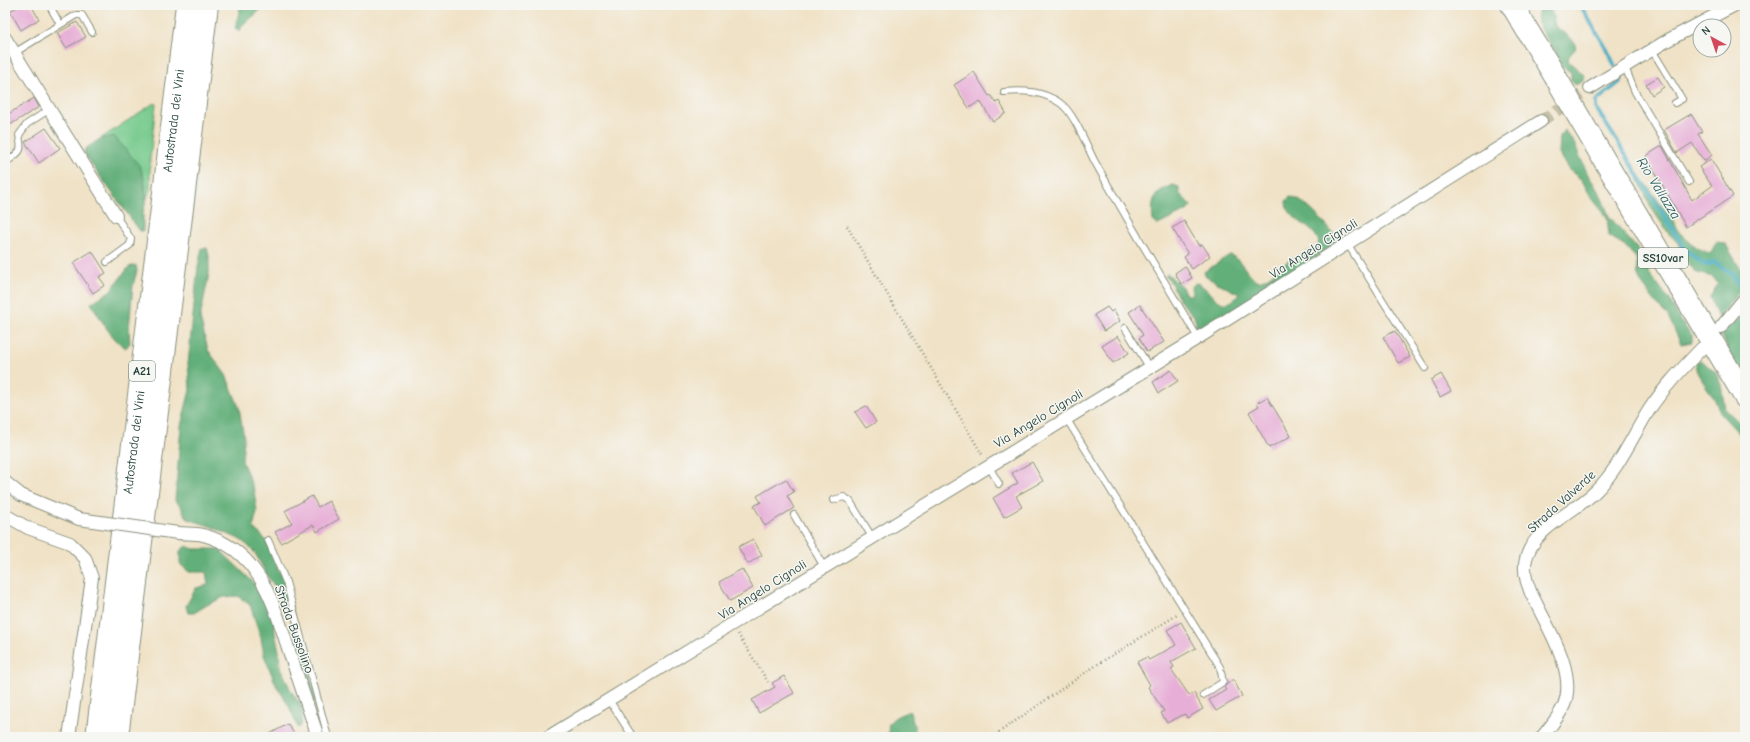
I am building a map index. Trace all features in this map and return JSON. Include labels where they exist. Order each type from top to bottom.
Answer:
[{"type":"highway","name":"Autostrada dei Vini","points":[[97,737],[187,5]]},
{"type":"highway","name":"Autostrada dei Vini","points":[[117,737],[207,5]]},
{"type":"highway","name":"SS10var","points":[[1512,5],[1745,397]]},
{"type":"street","points":[[1590,88],[1652,50],[1735,5]]},
{"type":"street","points":[[5,38],[116,216]]},
{"type":"street","name":"Via Angelo Cignoli","points":[[548,737],[988,465],[1198,338],[1347,242],[1541,121]]},
{"type":"street","points":[[1721,327],[1744,302]]},
{"type":"street","name":"Strada Valverde","points":[[1542,737],[1565,704],[1566,673],[1560,650],[1530,592],[1526,576],[1525,560],[1530,548],[1539,536],[1595,492],[1610,475],[1650,409],[1668,384],[1702,348]]},
{"type":"street","name":"Strada Bussolino","points":[[5,482],[21,495],[80,519],[202,535],[224,543],[242,557],[260,576],[272,598],[318,737]]},
{"type":"street","points":[[5,515],[28,528],[70,543],[85,558],[92,578],[69,737]]},
{"type":"lane","points":[[49,5],[60,24]]},
{"type":"lane","points":[[14,52],[76,15],[82,15],[92,32]]},
{"type":"lane","points":[[1652,50],[1682,99],[1676,103]]},
{"type":"lane","points":[[1625,67],[1635,92],[1689,182]]},
{"type":"lane","points":[[1004,92],[1021,90],[1038,92],[1061,103],[1076,124],[1095,162],[1198,338]]},
{"type":"lane","points":[[9,160],[20,152],[22,147],[19,135],[28,124],[50,109]]},
{"type":"lane","points":[[107,262],[130,246],[131,239],[116,216]]},
{"type":"lane","points":[[1347,242],[1425,368]]},
{"type":"lane","points":[[1125,328],[1149,367]]},
{"type":"lane","points":[[1066,418],[1220,667],[1223,682],[1203,695]]},
{"type":"lane","points":[[988,465],[999,484]]},
{"type":"lane","points":[[833,500],[844,497],[850,500],[872,537]]},
{"type":"lane","points":[[794,515],[824,567]]},
{"type":"lane","points":[[268,540],[286,582],[328,737]]},
{"type":"lane","points":[[609,700],[633,737]]},
{"type":"path","points":[[847,226],[988,465]]},
{"type":"path","points":[[992,737],[1104,660],[1185,610]]},
{"type":"path","points":[[732,624],[768,682]]},
{"type":"green space","points":[[241,5],[266,5],[242,26],[240,31],[235,28]]},
{"type":"green space","points":[[1541,5],[1550,5],[1555,26],[1570,37],[1575,44],[1576,48],[1569,56],[1568,61],[1584,75],[1583,81],[1575,85],[1571,82],[1571,72],[1560,64],[1555,50],[1539,27],[1537,17]]},
{"type":"green space","points":[[154,103],[156,104],[150,159],[150,189],[146,201],[143,175],[133,159],[117,141],[111,139],[100,139]]},
{"type":"green space","points":[[1564,130],[1574,143],[1589,177],[1599,191],[1609,216],[1639,251],[1651,277],[1670,300],[1680,321],[1692,335],[1692,342],[1681,344],[1668,316],[1641,283],[1638,276],[1636,258],[1624,245],[1609,236],[1607,217],[1591,197],[1582,180],[1568,169],[1559,154],[1560,137]]},
{"type":"green space","points":[[114,136],[139,165],[144,178],[146,201],[143,212],[143,231],[140,231],[84,154],[85,149],[100,139]]},
{"type":"green space","points":[[1638,178],[1649,187],[1673,219],[1677,229],[1688,240],[1698,248],[1711,253],[1716,242],[1725,243],[1741,270],[1745,272],[1745,283],[1719,317],[1717,316],[1710,297],[1718,284],[1713,277],[1697,273],[1683,257],[1678,243],[1669,234],[1650,206]]},
{"type":"green space","points":[[1173,185],[1179,187],[1179,193],[1191,206],[1188,210],[1158,225],[1153,221],[1153,202],[1157,194]]},
{"type":"green space","points":[[1290,197],[1302,202],[1315,213],[1336,237],[1337,243],[1201,331],[1198,330],[1194,316],[1180,301],[1169,279],[1165,276],[1167,274],[1169,275],[1182,287],[1186,295],[1192,295],[1191,286],[1196,283],[1222,302],[1227,303],[1233,301],[1239,294],[1206,277],[1204,272],[1230,255],[1238,260],[1251,276],[1259,281],[1268,277],[1296,257],[1311,251],[1319,243],[1313,232],[1296,218],[1287,208],[1286,201]]},
{"type":"green space","points":[[202,248],[207,248],[209,256],[209,274],[200,318],[208,350],[226,375],[239,407],[244,438],[242,461],[254,490],[257,512],[253,527],[267,541],[272,557],[284,580],[319,708],[316,707],[304,678],[291,619],[283,598],[268,577],[255,553],[239,539],[210,526],[188,519],[181,506],[175,501],[181,426],[190,390],[188,364],[198,266]]},
{"type":"green space","points":[[136,265],[137,271],[133,285],[129,329],[130,343],[126,348],[111,334],[91,303],[110,291],[129,267]]},
{"type":"green space","points":[[1745,310],[1745,374],[1731,357],[1721,333],[1723,330],[1739,320]]},
{"type":"green space","points":[[1701,360],[1716,373],[1721,385],[1725,409],[1745,428],[1745,440],[1721,414],[1714,398],[1698,374],[1696,362]]},
{"type":"green space","points":[[186,546],[194,549],[219,549],[259,588],[274,618],[280,666],[291,691],[300,703],[303,711],[301,726],[298,728],[289,706],[276,685],[264,655],[261,638],[250,605],[238,596],[224,597],[194,613],[188,613],[186,606],[196,588],[208,585],[206,572],[189,572],[180,564],[180,551]]},
{"type":"green space","points":[[910,711],[915,732],[908,737],[883,737],[889,732],[889,724],[894,718]]},
{"type":"building","points":[[20,5],[31,5],[39,19],[21,30],[10,11]]},
{"type":"building","points":[[77,22],[86,37],[66,48],[57,33]]},
{"type":"building","points":[[974,72],[989,96],[991,95],[996,103],[999,101],[1006,113],[993,122],[980,101],[969,108],[954,85]]},
{"type":"building","points":[[1658,77],[1664,87],[1652,95],[1646,84]]},
{"type":"building","points":[[34,98],[39,107],[5,128],[5,116]]},
{"type":"building","points":[[1691,114],[1702,132],[1698,134],[1712,155],[1704,161],[1692,143],[1677,153],[1664,130]]},
{"type":"building","points":[[46,128],[60,148],[39,163],[25,142]]},
{"type":"building","points":[[1662,146],[1692,200],[1712,186],[1699,167],[1711,159],[1733,196],[1686,227],[1646,156]]},
{"type":"building","points":[[1184,221],[1199,246],[1202,244],[1210,256],[1192,269],[1184,257],[1188,254],[1172,228]]},
{"type":"building","points":[[92,251],[106,273],[99,277],[105,285],[93,293],[73,263]]},
{"type":"building","points":[[1185,266],[1192,278],[1181,284],[1175,273]]},
{"type":"building","points":[[1140,305],[1164,342],[1147,352],[1139,338],[1143,335],[1129,312]]},
{"type":"building","points":[[1107,307],[1111,312],[1114,310],[1120,321],[1104,331],[1094,315]]},
{"type":"building","points":[[1395,331],[1410,357],[1398,363],[1383,337]]},
{"type":"building","points":[[1118,336],[1129,353],[1113,363],[1102,346]]},
{"type":"building","points":[[1171,370],[1178,381],[1159,393],[1153,382]]},
{"type":"building","points":[[1441,374],[1451,391],[1440,397],[1431,380]]},
{"type":"building","points":[[1267,397],[1291,436],[1269,448],[1249,412],[1259,406],[1257,403]]},
{"type":"building","points":[[866,406],[876,422],[866,428],[855,412]]},
{"type":"building","points":[[1032,462],[1043,481],[1016,496],[1022,507],[1004,517],[993,498],[1018,483],[1012,473]]},
{"type":"building","points":[[786,479],[794,492],[787,496],[794,508],[765,526],[754,506],[761,502],[757,496]]},
{"type":"building","points":[[312,496],[318,507],[329,501],[339,519],[317,532],[313,525],[281,543],[275,532],[292,523],[285,511]]},
{"type":"building","points":[[753,539],[762,555],[748,564],[738,547]]},
{"type":"building","points":[[742,569],[753,588],[730,601],[719,582]]},
{"type":"building","points":[[1181,622],[1196,648],[1171,662],[1174,667],[1171,669],[1189,695],[1194,693],[1203,709],[1187,718],[1185,714],[1167,723],[1161,713],[1164,711],[1148,687],[1150,685],[1137,662],[1147,657],[1149,660],[1176,645],[1167,630]]},
{"type":"building","points":[[784,676],[794,693],[759,713],[752,700],[775,687],[772,683]]},
{"type":"building","points":[[1233,679],[1242,696],[1216,711],[1209,700],[1226,690],[1224,687]]},
{"type":"building","points":[[288,724],[296,737],[264,737]]},
{"type":"waterway","name":"Rio Vallazza","points":[[1580,5],[1605,46],[1615,66]]},
{"type":"waterway","name":"Rio Vallazza","points":[[1621,78],[1620,82],[1596,101],[1596,108],[1685,249],[1705,265],[1715,262],[1732,274],[1744,291]]},
{"type":"tunnel","points":[[1541,121],[1590,88]]}]
